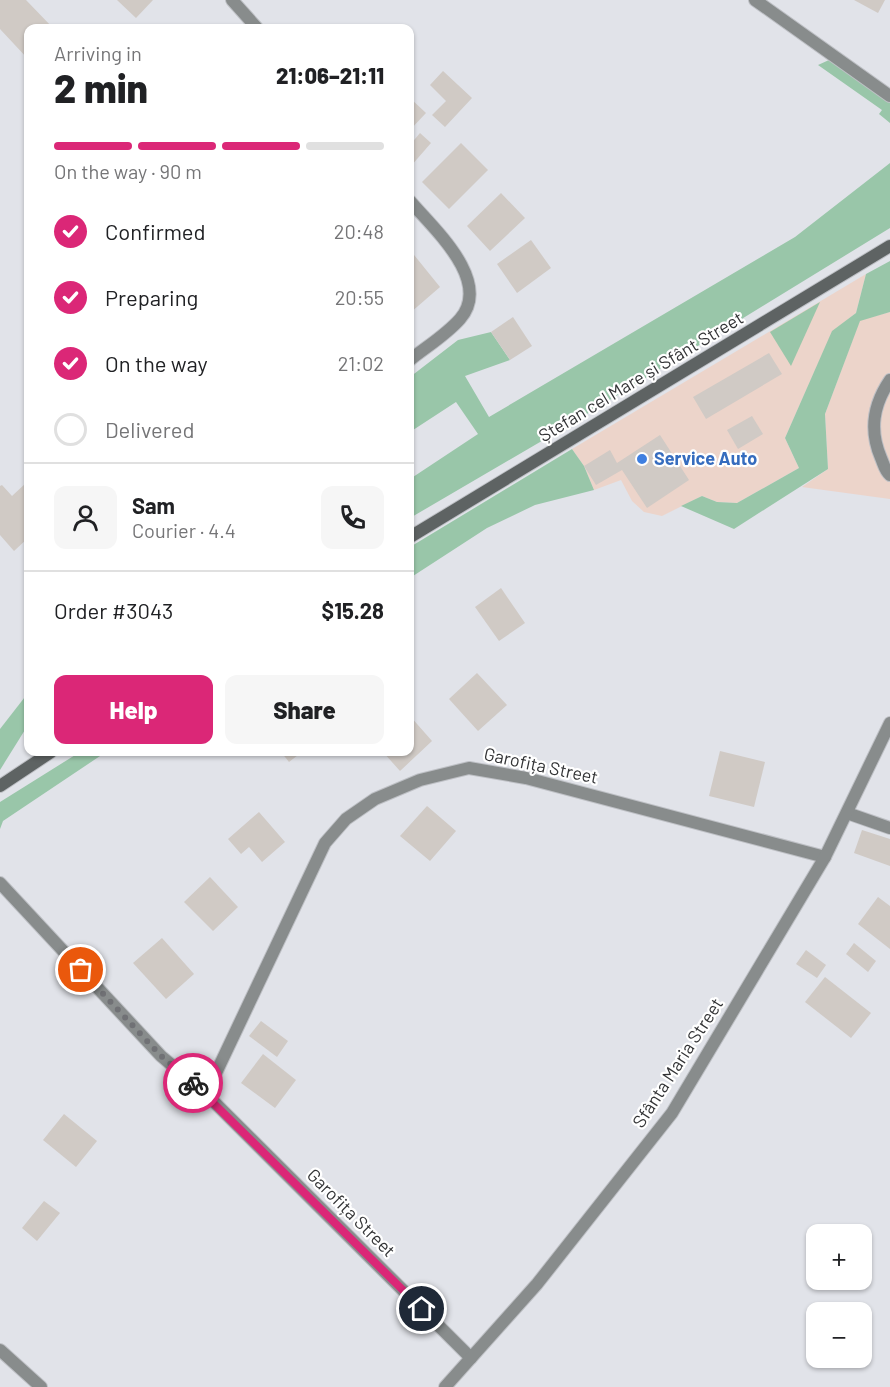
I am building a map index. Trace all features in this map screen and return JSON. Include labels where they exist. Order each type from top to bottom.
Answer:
[{"type":"main road","name":"Ștefan cel Mare și Sfânt Street","points":[[414,535],[890,246]]},
{"type":"main road","points":[[0,786],[38,756]]},
{"type":"street","points":[[232,0],[253,24]]},
{"type":"street","points":[[755,0],[890,96]]},
{"type":"street","points":[[414,206],[451,249],[467,273],[470,294],[461,318],[414,357]]},
{"type":"street","points":[[890,380],[878,397],[873,432],[877,448],[890,475]]},
{"type":"street","name":"Sfânta Maria Street","points":[[445,1387],[537,1284],[672,1113],[825,857],[890,723]]},
{"type":"street","name":"Garofița Street","points":[[206,1094],[326,843],[346,819],[375,799],[420,780],[469,768],[526,778],[825,857]]},
{"type":"street","points":[[847,813],[890,828]]},
{"type":"street","name":"Garofița Street","points":[[0,883],[161,1056],[206,1094],[471,1358]]},
{"type":"street","points":[[0,1350],[40,1387]]},
{"type":"shaded area","points":[[866,274],[856,313],[832,332],[785,438],[799,468],[737,503],[717,502],[702,496],[662,516],[644,512],[632,501],[621,480],[594,490],[584,466],[572,449]]},
{"type":"shaded area","points":[[890,312],[890,499],[802,487],[828,469],[825,414],[860,320]]},
{"type":"green space","points":[[829,60],[890,103],[890,123],[879,114],[882,110],[818,65]]},
{"type":"green space","points":[[890,163],[890,228],[564,428],[414,516],[414,476],[478,434],[456,402],[414,429],[414,374],[458,340],[491,332],[510,360],[465,376],[489,417],[795,237]]},
{"type":"green space","points":[[890,261],[890,312],[860,321],[825,414],[828,469],[734,529],[681,506],[702,496],[717,502],[737,503],[799,468],[785,438],[832,331],[856,313],[866,274]]},
{"type":"green space","points":[[820,302],[791,366],[770,332]]},
{"type":"green space","points":[[572,449],[584,466],[594,490],[535,505],[487,528],[414,575],[414,545]]},
{"type":"green space","points":[[24,698],[24,731],[0,770],[0,729]]},
{"type":"green space","points":[[74,756],[100,756],[3,821],[0,829],[0,802]]},
{"type":"building","points":[[0,0],[26,0],[49,24],[24,24],[24,55],[0,29]]},
{"type":"building","points":[[117,0],[153,0],[136,18]]},
{"type":"building","points":[[854,0],[885,0],[878,13]]},
{"type":"building","points":[[443,71],[472,98],[445,127],[432,115],[446,101],[430,85]]},
{"type":"building","points":[[414,102],[426,113],[414,126]]},
{"type":"building","points":[[420,133],[431,143],[414,163],[414,140]]},
{"type":"building","points":[[461,143],[488,170],[449,209],[422,182]]},
{"type":"building","points":[[501,193],[525,218],[490,251],[467,226]]},
{"type":"building","points":[[531,240],[551,268],[517,293],[497,264]]},
{"type":"building","points":[[414,255],[440,287],[414,310]]},
{"type":"building","points":[[513,317],[532,346],[510,360],[491,332]]},
{"type":"building","points":[[769,353],[782,374],[706,419],[693,397]]},
{"type":"building","points":[[752,416],[763,434],[738,449],[727,430]]},
{"type":"building","points":[[660,435],[689,480],[647,508],[622,470],[596,485],[584,466],[610,450],[617,463]]},
{"type":"building","points":[[2,485],[12,496],[24,485],[24,542],[14,551],[0,535],[0,486]]},
{"type":"building","points":[[501,588],[525,623],[499,641],[475,607]]},
{"type":"building","points":[[477,673],[507,705],[478,731],[449,699]]},
{"type":"building","points":[[414,721],[432,741],[400,771],[387,756],[414,756]]},
{"type":"building","points":[[720,751],[765,762],[754,807],[709,796]]},
{"type":"building","points":[[284,756],[297,756],[289,762]]},
{"type":"building","points":[[427,806],[456,831],[430,861],[400,836]]},
{"type":"building","points":[[259,812],[285,842],[262,862],[249,847],[241,854],[228,839]]},
{"type":"building","points":[[862,830],[890,839],[890,866],[854,853]]},
{"type":"building","points":[[210,877],[238,907],[213,931],[184,902]]},
{"type":"building","points":[[878,897],[890,906],[890,949],[858,924]]},
{"type":"building","points":[[162,938],[194,974],[166,999],[133,963]]},
{"type":"building","points":[[854,943],[876,961],[868,972],[846,954]]},
{"type":"building","points":[[806,950],[826,965],[817,978],[796,964]]},
{"type":"building","points":[[825,977],[871,1013],[851,1038],[805,1002]]},
{"type":"building","points":[[261,1021],[288,1041],[277,1057],[249,1036]]},
{"type":"building","points":[[263,1054],[296,1080],[275,1108],[241,1083]]},
{"type":"building","points":[[64,1114],[97,1141],[76,1167],[43,1140]]},
{"type":"building","points":[[44,1201],[60,1213],[37,1241],[22,1228]]},
{"type":"way so far","points":[[81,970],[161,1056],[193,1083]]},
{"type":"place","name":"Service Auto","points":[[642,459]]},
{"type":"route","points":[[193,1083],[422,1309]]}]
